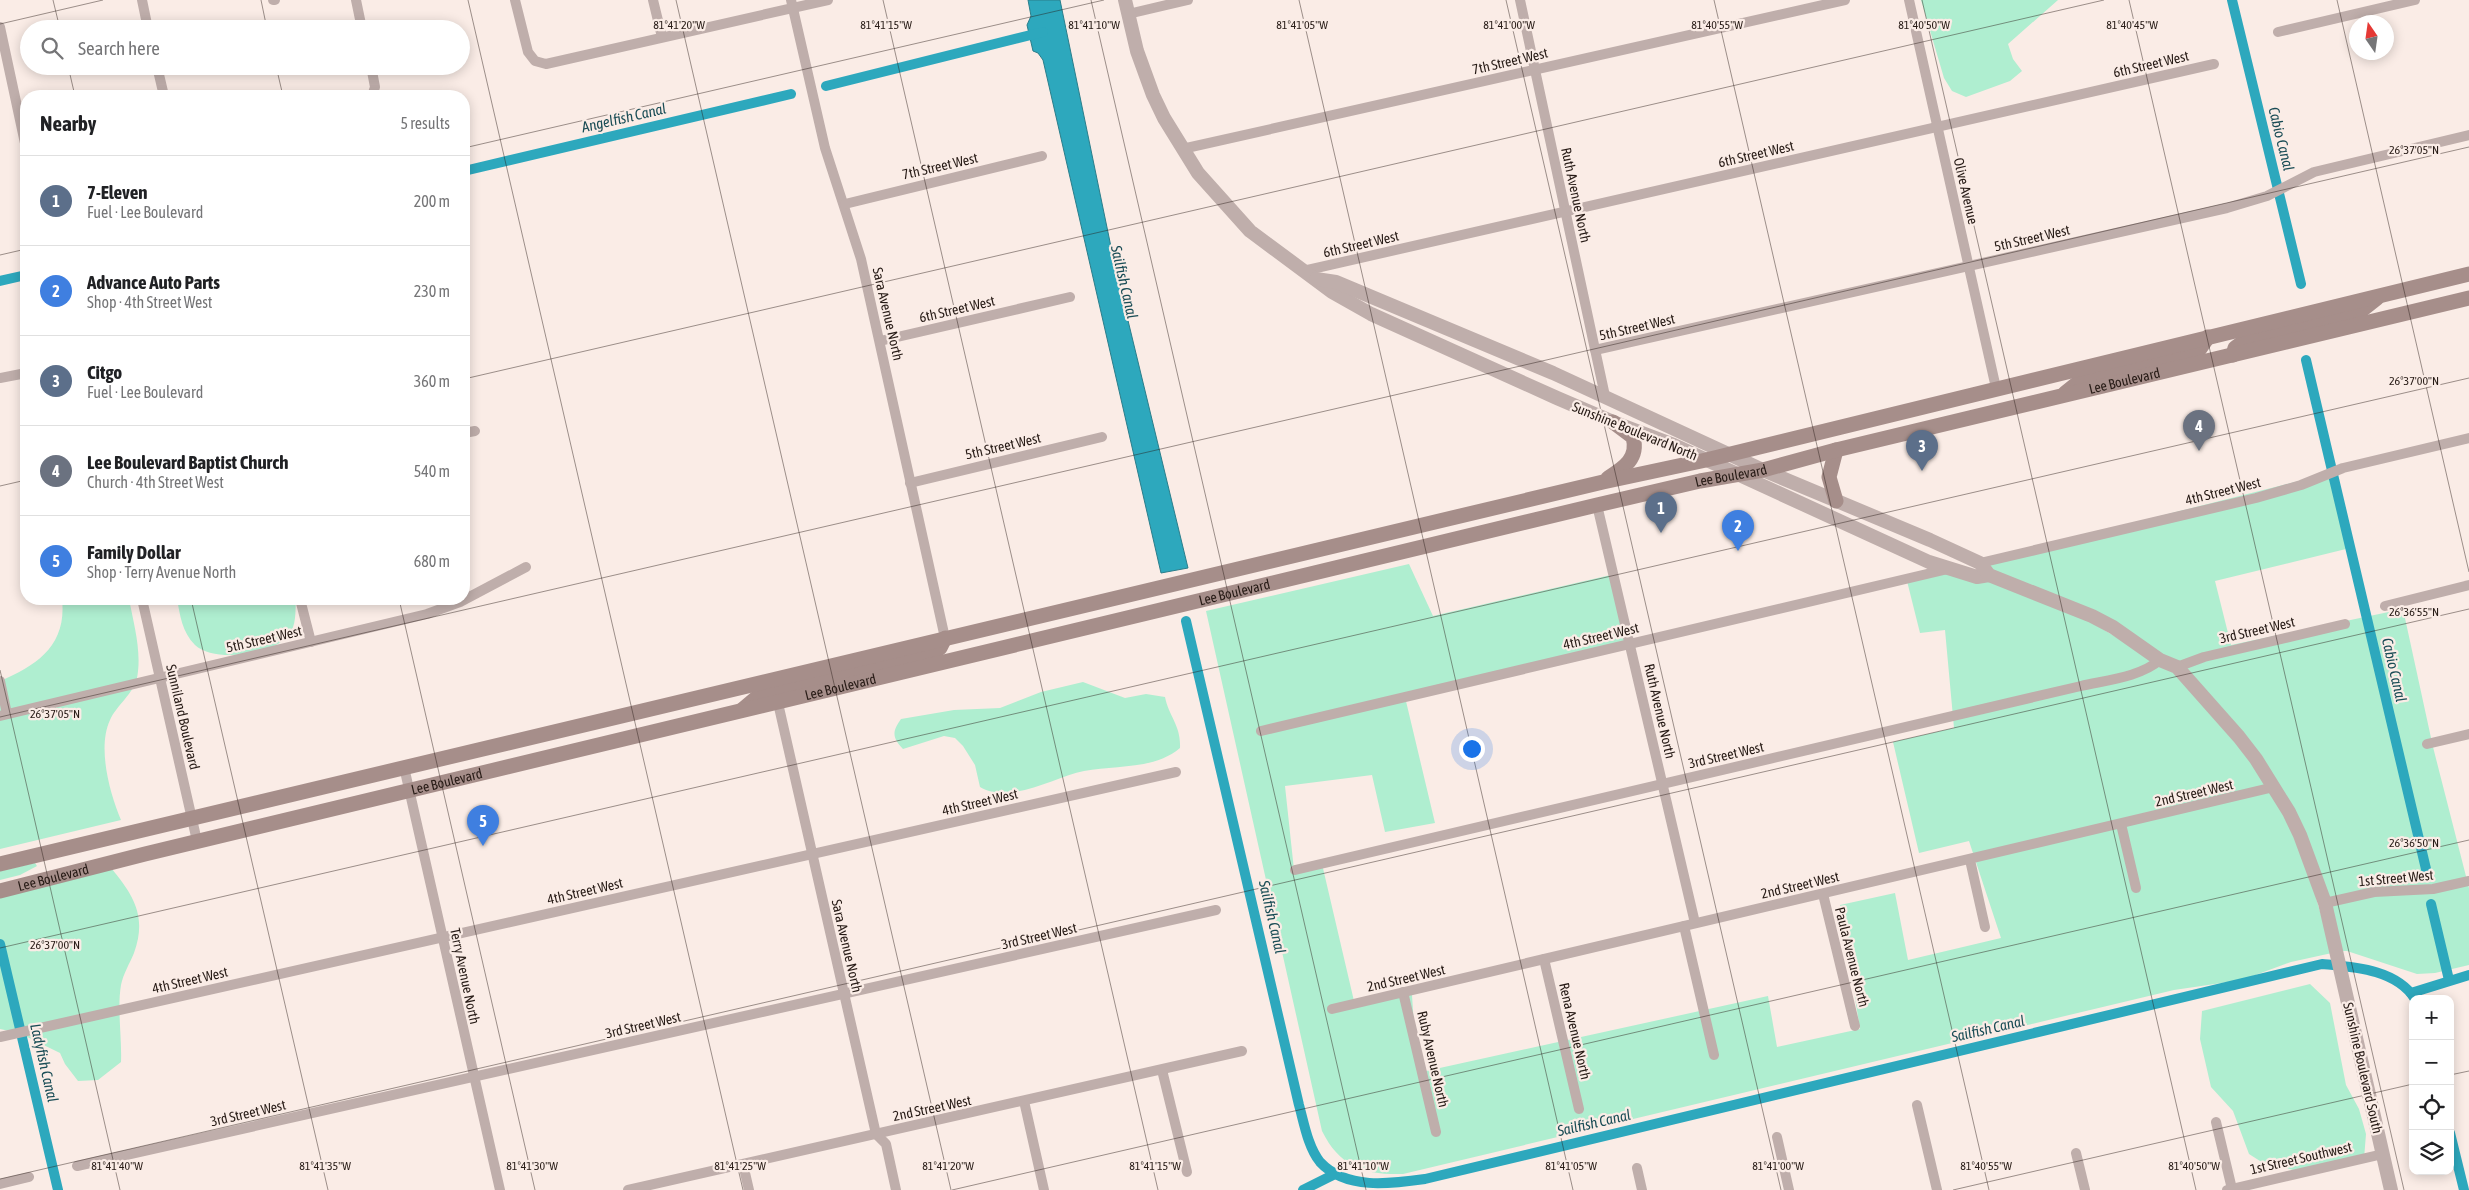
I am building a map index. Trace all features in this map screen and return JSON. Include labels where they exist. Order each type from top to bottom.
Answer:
[{"type":"main road","name":"Lee Boulevard","points":[[0,864],[1603,482],[1706,460],[2469,274]]},
{"type":"main road","points":[[2233,355],[2235,348],[2243,342],[2358,313],[2380,296]]},
{"type":"main road","name":"Lee Boulevard","points":[[0,891],[197,841],[1597,505],[1700,481],[1738,476],[1764,470],[1836,450],[2469,298]]},
{"type":"main road","points":[[2062,396],[2080,381],[2199,350],[2208,337]]},
{"type":"main road","points":[[1603,482],[1621,470],[1634,456],[1635,443],[1633,437],[1613,422]]},
{"type":"main road","points":[[1836,450],[1829,477],[1836,501]]},
{"type":"main road","points":[[739,712],[761,694],[922,656],[940,648],[945,638]]},
{"type":"street","points":[[142,0],[146,20]]},
{"type":"street","points":[[356,0],[360,20]]},
{"type":"street","points":[[516,0],[528,52],[534,61],[546,64],[791,4],[828,0]]},
{"type":"street","points":[[653,0],[662,37]]},
{"type":"street","points":[[1126,7],[1188,0]]},
{"type":"street","name":"Ruth Avenue North","points":[[1520,0],[1605,396]]},
{"type":"street","name":"7th Street West","points":[[1182,149],[1845,0]]},
{"type":"street","name":"Olive Avenue","points":[[1909,0],[1996,388]]},
{"type":"street","points":[[2278,32],[2415,0]]},
{"type":"street","name":"Sara Avenue North","points":[[791,4],[825,148],[845,204],[861,259],[945,638]]},
{"type":"street","name":"Sunshine Boulevard North","points":[[1126,7],[1137,51],[1153,96],[1182,149],[1198,173],[1232,213],[1269,247],[1332,292],[1371,314],[1613,422],[1674,445],[1840,523],[1948,569],[1977,577],[1989,575],[2092,616],[2113,627],[2160,660],[2177,667],[2239,737],[2274,787],[2300,835],[2325,903],[2336,946]]},
{"type":"street","points":[[0,27],[20,120]]},
{"type":"street","name":"6th Street West","points":[[1303,271],[2214,64]]},
{"type":"street","points":[[159,75],[163,90]]},
{"type":"street","points":[[373,75],[374,90]]},
{"type":"street","name":"5th Street West","points":[[1595,350],[2248,203],[2267,196],[2314,172],[2469,135]]},
{"type":"street","name":"7th Street West","points":[[845,204],[1042,156]]},
{"type":"street","name":"Sunshine Boulevard North","points":[[1316,279],[1336,282],[1605,396],[1764,470],[1980,563],[1989,575]]},
{"type":"street","name":"6th Street West","points":[[880,341],[1070,297]]},
{"type":"street","points":[[1371,314],[1387,314],[1445,336],[1455,332],[1462,355]]},
{"type":"street","points":[[0,378],[20,374]]},
{"type":"street","points":[[470,431],[475,430]]},
{"type":"street","name":"5th Street West","points":[[910,483],[1102,437]]},
{"type":"street","name":"4th Street West","points":[[1980,563],[2256,498],[2301,485],[2343,468],[2469,438]]},
{"type":"street","name":"Ruth Avenue North","points":[[1597,505],[1695,923]]},
{"type":"street","name":"5th Street West","points":[[470,593],[526,567]]},
{"type":"street","name":"4th Street West","points":[[1261,730],[1948,569]]},
{"type":"street","points":[[2384,606],[2469,585]]},
{"type":"street","name":"Sunniland Boulevard","points":[[143,605],[197,841]]},
{"type":"street","points":[[301,605],[310,642]]},
{"type":"street","name":"5th Street West","points":[[4,715],[310,642],[440,605]]},
{"type":"street","name":"3rd Street West","points":[[2177,667],[2204,657],[2345,624]]},
{"type":"street","name":"3rd Street West","points":[[1295,870],[2141,671],[2152,667],[2160,660]]},
{"type":"street","points":[[0,681],[4,715]]},
{"type":"street","name":"Sara Avenue North","points":[[778,703],[876,1134],[886,1144],[896,1190]]},
{"type":"street","points":[[2427,744],[2469,734]]},
{"type":"street","name":"Terry Avenue North","points":[[404,768],[500,1190]]},
{"type":"street","name":"4th Street West","points":[[4,1036],[1176,772]]},
{"type":"street","name":"2nd Street West","points":[[1332,1009],[2274,787]]},
{"type":"street","points":[[2121,824],[2136,888]]},
{"type":"street","points":[[1970,860],[1985,927]]},
{"type":"street","name":"1st Street West","points":[[2325,903],[2374,892],[2432,889],[2469,881]]},
{"type":"street","name":"Paula Avenue North","points":[[1823,894],[1855,1026]]},
{"type":"street","name":"3rd Street West","points":[[77,1166],[1216,910]]},
{"type":"street","points":[[1684,926],[1714,1055]]},
{"type":"street","name":"Sunshine Boulevard South","points":[[2336,946],[2391,1190]]},
{"type":"street","name":"Rena Avenue North","points":[[1544,959],[1579,1109]]},
{"type":"street","name":"Ruby Avenue North","points":[[1404,992],[1436,1132]]},
{"type":"street","name":"2nd Street West","points":[[628,1190],[1242,1052]]},
{"type":"street","points":[[1162,1070],[1187,1172]]},
{"type":"street","points":[[1024,1101],[1044,1190]]},
{"type":"street","points":[[1917,1105],[1937,1190]]},
{"type":"street","points":[[2216,1122],[2229,1189]]},
{"type":"street","points":[[1777,1138],[1790,1190]]},
{"type":"street","points":[[2076,1153],[2085,1190]]},
{"type":"street","name":"1st Street Southwest","points":[[2229,1189],[2382,1154]]},
{"type":"street","points":[[743,1164],[749,1190]]},
{"type":"street","points":[[1637,1168],[1642,1190]]},
{"type":"street","points":[[0,1184],[29,1177]]},
{"type":"green space","points":[[1921,0],[2058,0],[2008,44],[2013,59],[2022,71],[2010,81],[1966,97],[1952,91],[1944,78]]},
{"type":"green space","points":[[2331,473],[2346,549],[2215,581],[2231,645],[2403,609],[2433,747],[2469,888],[2469,965],[2435,973],[2417,974],[2342,951],[2305,833],[2180,663],[1993,570],[1986,562],[2009,554]]},
{"type":"green space","points":[[1409,564],[1433,616],[1615,574],[1629,642],[1405,697],[1435,823],[1385,832],[1372,775],[1285,786],[1294,870],[1322,864],[1354,1001],[1412,995],[1417,1073],[1768,996],[1777,1047],[1860,1029],[1840,905],[1895,893],[1908,960],[2001,938],[1969,841],[1919,853],[1893,742],[1954,728],[1945,630],[1920,633],[1906,577],[1936,570],[1990,581],[2091,622],[2174,672],[2252,762],[2284,814],[2308,870],[2332,953],[2291,962],[2242,980],[2174,990],[1403,1174],[1376,1173],[1355,1166],[1345,1161],[1337,1153],[1322,1131],[1206,611]]},
{"type":"green space","points":[[62,605],[130,605],[139,658],[137,678],[132,689],[110,720],[106,731],[105,744],[106,771],[121,820],[0,849],[0,681],[26,668],[47,651],[55,641],[60,629]]},
{"type":"green space","points":[[178,605],[296,605],[291,632],[280,643],[257,652],[229,655],[204,651],[195,645],[187,635]]},
{"type":"green space","points":[[1083,682],[1125,698],[1146,694],[1165,697],[1179,733],[1180,748],[1158,760],[1134,766],[1084,771],[1032,788],[1005,793],[992,792],[980,787],[975,765],[963,746],[955,738],[944,736],[903,749],[895,738],[896,727],[901,719],[954,710],[1000,708],[1041,692]]},
{"type":"green space","points":[[35,863],[37,866],[20,875],[0,880],[0,871]]},
{"type":"green space","points":[[112,869],[127,888],[139,918],[138,940],[121,985],[119,1004],[121,1062],[98,1080],[78,1081],[65,1064],[60,1053],[19,1033],[0,1029],[0,897]]},
{"type":"green space","points":[[2310,984],[2330,1003],[2346,1085],[2359,1109],[2366,1134],[2364,1159],[2304,1173],[2260,1161],[2249,1154],[2233,1111],[2211,1087],[2200,1039],[2202,1011]]},
{"type":"water","points":[[1028,0],[1060,0],[1116,271],[1188,568],[1161,573],[1043,60],[1038,53],[1033,51],[1027,25],[1031,16]]},
{"type":"waterway","name":"Cabio Canal","points":[[2232,0],[2301,284]]},
{"type":"waterway","name":"Angelfish Canal","points":[[826,86],[1043,32]]},
{"type":"waterway","name":"Angelfish Canal","points":[[470,170],[791,94]]},
{"type":"waterway","name":"Angelfish Canal","points":[[0,281],[20,276]]},
{"type":"waterway","name":"Cabio Canal","points":[[2306,360],[2426,869]]},
{"type":"waterway","name":"Sailfish Canal","points":[[1186,621],[1309,1142],[1320,1162],[1342,1177],[1355,1181],[1383,1183],[1425,1179],[2322,964],[2373,971],[2397,981],[2412,995]]},
{"type":"waterway","name":"Cabio Canal","points":[[2431,904],[2449,980]]},
{"type":"waterway","name":"Ladyfish Canal","points":[[0,944],[58,1190]]},
{"type":"waterway","points":[[2411,993],[2469,975]]},
{"type":"waterway","name":"Sailfish Canal","points":[[2454,1149],[2464,1190]]},
{"type":"waterway","points":[[1303,1190],[1335,1174]]},
{"type":"place","name":"Lee Boulevard Baptist Church","points":[[2199,451]]},
{"type":"place","name":"Citgo","points":[[1922,471]]},
{"type":"place","name":"7-Eleven","points":[[1661,533]]},
{"type":"place","name":"Advance Auto Parts","points":[[1738,551]]},
{"type":"place","name":"Family Dollar","points":[[483,846]]}]
